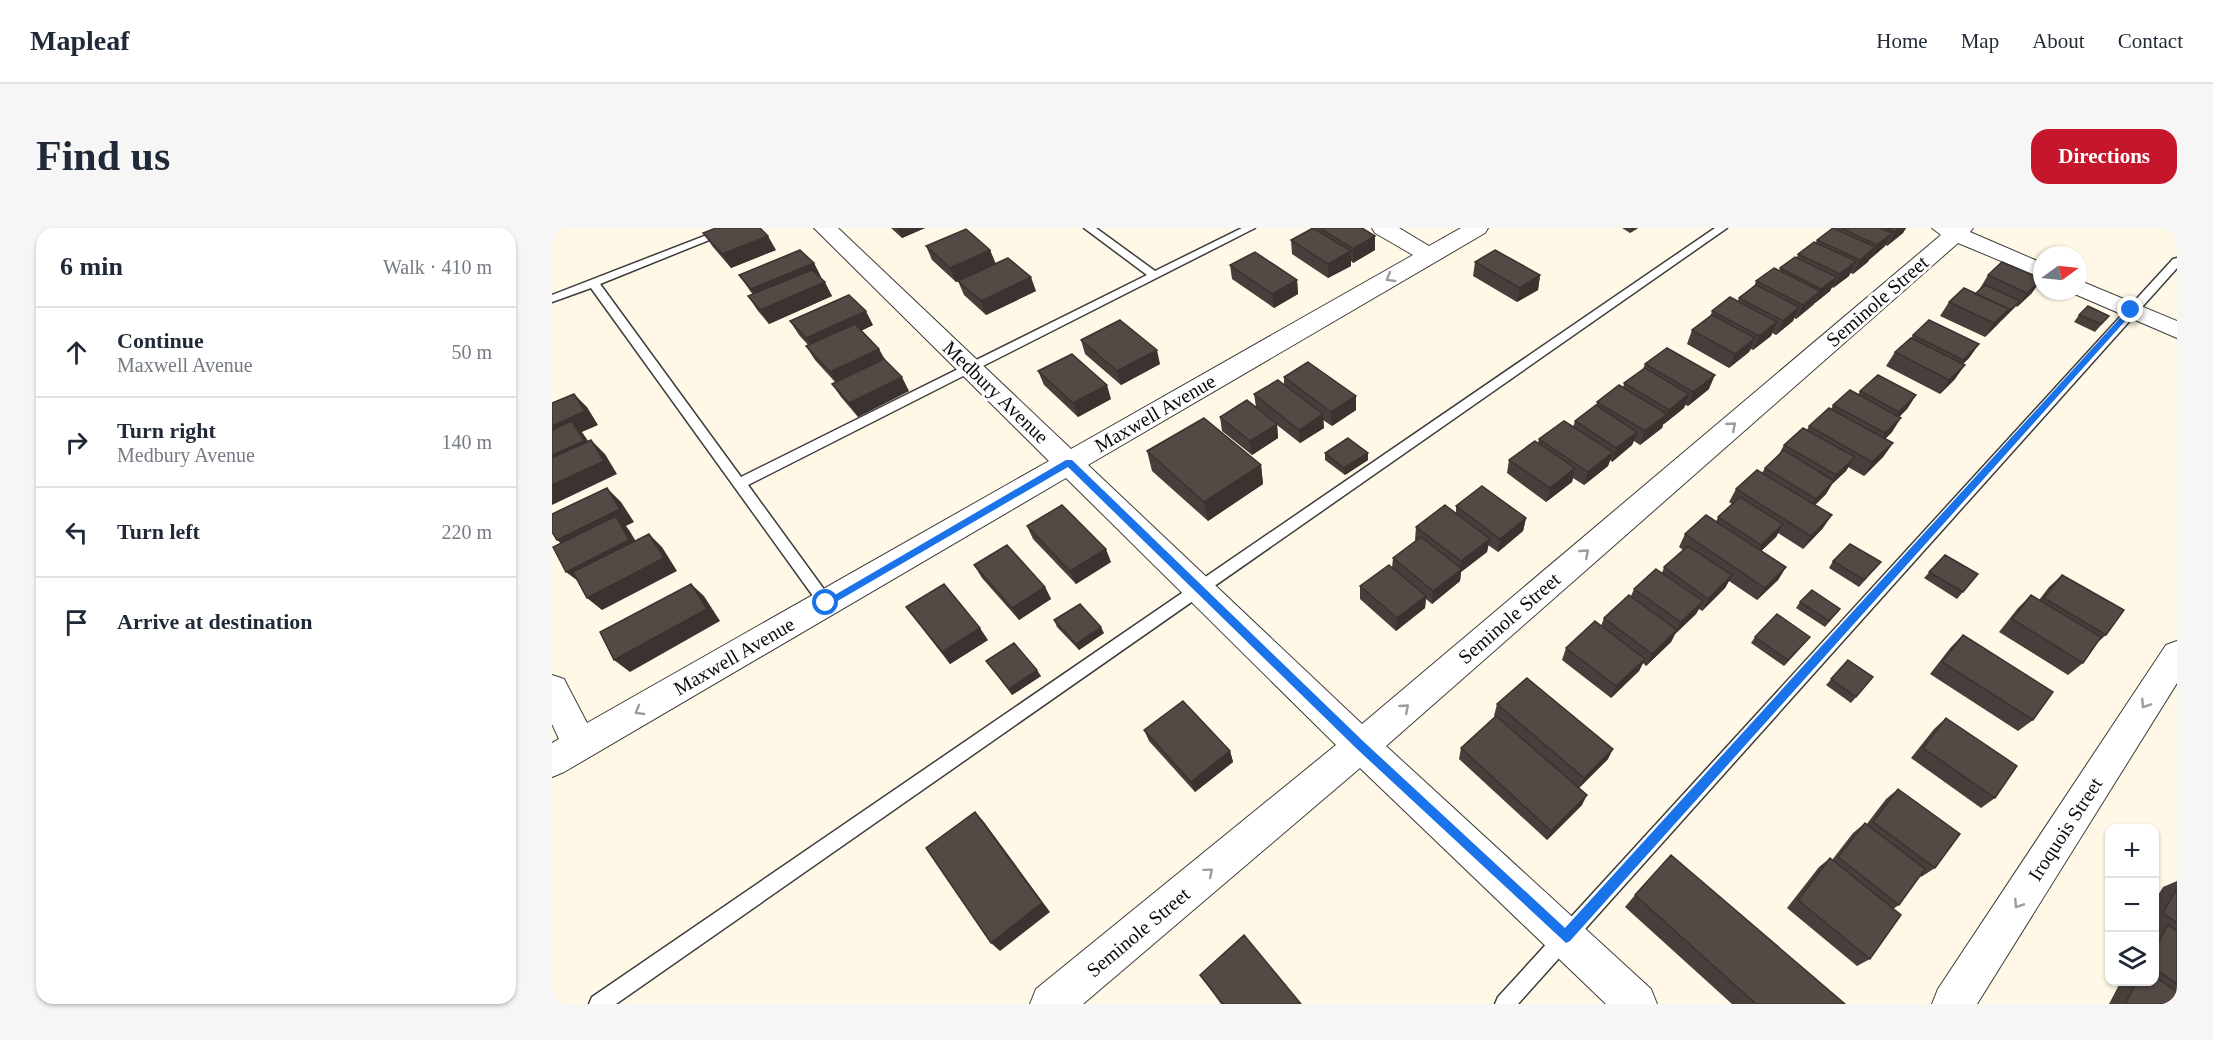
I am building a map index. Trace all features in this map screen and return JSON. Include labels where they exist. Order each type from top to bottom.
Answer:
[{"type":"street","name":"Medbury Avenue","points":[[825,228],[1361,746],[1636,1004]]},
{"type":"street","points":[[1383,228],[1429,255]]},
{"type":"street","name":"Maxwell Avenue","points":[[566,753],[1477,228]]},
{"type":"street","points":[[1954,230],[2033,267]]},
{"type":"street","name":"Seminole Street","points":[[1051,1004],[1361,746],[1954,230]]},
{"type":"street","points":[[2087,291],[2177,330]]},
{"type":"street","name":"Iroquois Street","points":[[1953,1004],[2177,655]]},
{"type":"street","points":[[552,689],[566,753]]},
{"type":"lane","points":[[552,299],[734,228]]},
{"type":"lane","points":[[1089,228],[1155,276]]},
{"type":"lane","points":[[740,484],[1250,228]]},
{"type":"lane","points":[[599,1004],[1722,228]]},
{"type":"lane","points":[[1505,1004],[2177,261]]},
{"type":"lane","points":[[593,283],[826,603]]},
{"type":"building","points":[[716,228],[760,228],[768,236],[722,254],[703,233]]},
{"type":"building","points":[[1313,228],[1351,251],[1328,264],[1291,240]]},
{"type":"building","points":[[1320,228],[1362,228],[1375,236],[1353,249]]},
{"type":"building","points":[[1833,228],[1875,247],[1860,260],[1817,240]]},
{"type":"building","points":[[1841,228],[1880,228],[1892,233],[1877,245]]},
{"type":"building","points":[[1887,228],[1899,228],[1895,232]]},
{"type":"building","points":[[966,229],[990,250],[950,268],[926,246]]},
{"type":"building","points":[[1814,242],[1856,261],[1840,274],[1798,254]]},
{"type":"building","points":[[800,250],[814,263],[751,289],[739,275]]},
{"type":"building","points":[[1495,250],[1540,275],[1520,288],[1475,262]]},
{"type":"building","points":[[1255,252],[1297,280],[1272,294],[1230,265]]},
{"type":"building","points":[[1795,257],[1837,277],[1821,289],[1780,268]]},
{"type":"building","points":[[1008,258],[1031,277],[981,301],[958,281]]},
{"type":"building","points":[[2002,262],[2033,275],[2033,287],[2027,293],[1988,275]]},
{"type":"building","points":[[1774,268],[1820,291],[1803,305],[1756,281]]},
{"type":"building","points":[[812,270],[825,282],[760,310],[748,296]]},
{"type":"building","points":[[1756,285],[1799,307],[1783,321],[1739,298]]},
{"type":"building","points":[[1985,285],[2020,301],[2006,314],[2009,309],[1975,294]]},
{"type":"building","points":[[1964,288],[2009,309],[1994,323],[1949,302]]},
{"type":"building","points":[[849,295],[866,311],[806,338],[790,321]]},
{"type":"building","points":[[1730,297],[1777,322],[1759,336],[1712,311]]},
{"type":"building","points":[[2088,306],[2109,316],[2101,324],[2079,315]]},
{"type":"building","points":[[1712,315],[1755,338],[1735,354],[1692,330]]},
{"type":"building","points":[[1120,320],[1157,350],[1117,371],[1081,340]]},
{"type":"building","points":[[1929,320],[1979,344],[1963,360],[1913,335]]},
{"type":"building","points":[[855,324],[879,349],[830,372],[806,346]]},
{"type":"building","points":[[1911,338],[1965,365],[1949,380],[1895,352]]},
{"type":"building","points":[[1667,348],[1715,375],[1693,392],[1645,364]]},
{"type":"building","points":[[1072,354],[1107,385],[1073,403],[1038,371]]},
{"type":"building","points":[[884,359],[902,377],[849,403],[832,384]]},
{"type":"building","points":[[1308,362],[1356,396],[1331,412],[1284,377]]},
{"type":"building","points":[[1645,368],[1689,394],[1669,410],[1624,383]]},
{"type":"building","points":[[1878,375],[1916,395],[1899,412],[1860,391]]},
{"type":"building","points":[[1278,380],[1323,414],[1299,430],[1254,394]]},
{"type":"building","points":[[1619,385],[1667,414],[1645,431],[1597,402]]},
{"type":"building","points":[[1850,390],[1901,418],[1885,433],[1833,405]]},
{"type":"building","points":[[574,394],[585,411],[552,426],[552,403]]},
{"type":"building","points":[[1247,400],[1277,424],[1250,441],[1220,417]]},
{"type":"building","points":[[1596,405],[1637,432],[1616,448],[1575,421]]},
{"type":"building","points":[[1829,408],[1893,443],[1872,462],[1809,426]]},
{"type":"building","points":[[1204,418],[1261,465],[1204,502],[1147,451]]},
{"type":"building","points":[[572,421],[584,441],[552,455],[552,430]]},
{"type":"building","points":[[1564,421],[1613,452],[1588,472],[1539,439]]},
{"type":"building","points":[[1803,428],[1855,457],[1836,475],[1784,445]]},
{"type":"building","points":[[1348,438],[1368,453],[1344,468],[1325,453]]},
{"type":"building","points":[[591,440],[604,461],[552,485],[552,458]]},
{"type":"building","points":[[1535,441],[1575,468],[1550,488],[1509,460]]},
{"type":"building","points":[[1784,450],[1834,481],[1816,499],[1765,468]]},
{"type":"building","points":[[1757,470],[1832,515],[1811,536],[1736,489]]},
{"type":"building","points":[[1482,486],[1526,518],[1500,539],[1456,506]]},
{"type":"building","points":[[607,488],[620,509],[557,540],[552,532],[552,514]]},
{"type":"building","points":[[1740,497],[1783,524],[1761,545],[1718,517]]},
{"type":"building","points":[[1062,505],[1106,549],[1070,571],[1027,526]]},
{"type":"building","points":[[1445,505],[1490,539],[1461,561],[1416,527]]},
{"type":"building","points":[[1706,515],[1786,567],[1765,588],[1685,534]]},
{"type":"building","points":[[616,516],[629,540],[566,572],[553,547]]},
{"type":"building","points":[[649,534],[664,558],[587,598],[573,572]]},
{"type":"building","points":[[1421,537],[1462,569],[1433,591],[1393,558]]},
{"type":"building","points":[[1850,544],[1881,562],[1864,580],[1833,561]]},
{"type":"building","points":[[1007,545],[1045,587],[1012,608],[974,565]]},
{"type":"building","points":[[1688,546],[1732,575],[1708,599],[1664,567]]},
{"type":"building","points":[[1945,555],[1978,574],[1963,592],[1929,572]]},
{"type":"building","points":[[1389,565],[1426,596],[1397,618],[1360,586]]},
{"type":"building","points":[[1656,569],[1703,601],[1681,622],[1634,589]]},
{"type":"building","points":[[2062,575],[2124,610],[2106,635],[2044,598]]},
{"type":"building","points":[[691,584],[707,609],[614,660],[600,632]]},
{"type":"building","points":[[944,584],[980,628],[942,652],[906,607]]},
{"type":"building","points":[[1812,590],[1840,609],[1829,621],[1800,602]]},
{"type":"building","points":[[1629,595],[1677,630],[1652,654],[1604,618]]},
{"type":"building","points":[[2031,595],[2101,637],[2083,663],[2012,619]]},
{"type":"building","points":[[1080,604],[1101,627],[1076,644],[1054,620]]},
{"type":"building","points":[[1777,614],[1810,637],[1788,660],[1755,637]]},
{"type":"building","points":[[1595,621],[1645,659],[1616,686],[1566,648]]},
{"type":"building","points":[[1963,635],[2053,692],[2033,720],[1942,662]]},
{"type":"building","points":[[1014,643],[1037,670],[1009,689],[986,661]]},
{"type":"building","points":[[1848,660],[1873,677],[1856,697],[1831,679]]},
{"type":"building","points":[[1527,678],[1613,749],[1584,778],[1497,704]]},
{"type":"building","points":[[1183,701],[1230,751],[1191,782],[1144,730]]},
{"type":"building","points":[[1496,716],[1587,795],[1551,831],[1461,748]]},
{"type":"building","points":[[1946,718],[2017,766],[1995,798],[1923,748]]},
{"type":"building","points":[[1898,789],[1960,834],[1935,868],[1873,822]]},
{"type":"building","points":[[975,812],[1042,903],[991,943],[926,848]]},
{"type":"building","points":[[1865,823],[1925,869],[1899,905],[1838,857]]},
{"type":"building","points":[[1671,855],[1845,1004],[1756,1004],[1635,895]]},
{"type":"building","points":[[1830,858],[1901,915],[1870,959],[1798,900]]},
{"type":"building","points":[[2177,888],[2177,923],[2163,913]]},
{"type":"building","points":[[2168,925],[2177,931],[2177,984],[2159,971],[2159,941]]},
{"type":"building","points":[[1244,935],[1301,1004],[1223,1004],[1200,975]]},
{"type":"building","points":[[2159,979],[2177,992],[2177,1004],[2125,1004],[2134,986],[2159,986]]},
{"type":"route","points":[[826,603],[1069,463],[1361,746],[1566,936],[2131,310]]}]
